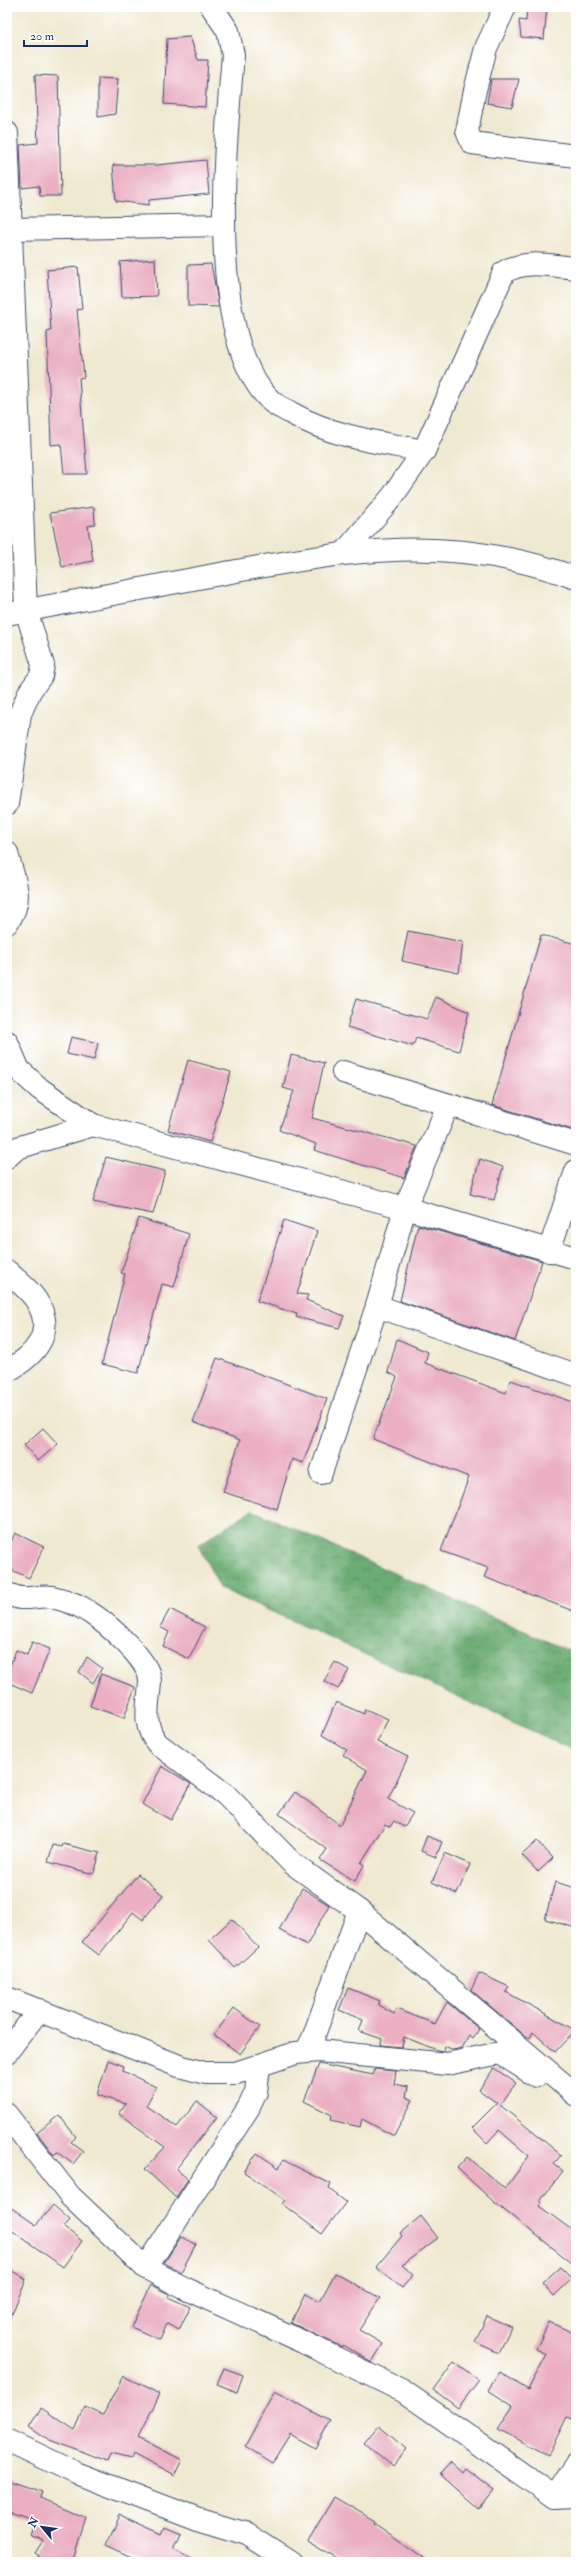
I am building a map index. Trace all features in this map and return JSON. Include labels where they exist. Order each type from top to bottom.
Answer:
[{"type":"street","points":[[212,7],[228,31],[233,55],[224,225],[232,320],[255,383],[267,397],[295,415],[326,430],[354,438],[424,451]]},
{"type":"street","points":[[505,7],[486,48],[475,90],[467,131],[472,143],[576,156]]},
{"type":"street","points":[[7,133],[8,192],[11,229],[16,612],[43,665],[40,676],[30,691],[20,714],[7,804]]},
{"type":"street","points":[[11,229],[224,225]]},
{"type":"street","points":[[344,553],[392,497],[424,451],[504,272],[513,266],[527,263],[576,268]]},
{"type":"street","points":[[16,612],[344,553],[408,548],[456,550],[502,557],[551,569],[576,578]]},
{"type":"street","points":[[7,853],[19,893],[13,914],[7,923]]},
{"type":"street","points":[[7,1042],[19,1070],[40,1089],[93,1125],[405,1208],[576,1258]]},
{"type":"street","points":[[343,1072],[576,1144]]},
{"type":"street","points":[[321,1473],[377,1306],[405,1208],[448,1104]]},
{"type":"street","points":[[7,1157],[17,1148],[93,1125]]},
{"type":"street","points":[[549,1251],[576,1171]]},
{"type":"street","points":[[7,1271],[35,1298],[43,1312],[44,1332],[36,1350],[23,1362],[7,1371]]},
{"type":"street","points":[[377,1306],[576,1375]]},
{"type":"street","points":[[7,1594],[21,1598],[50,1596],[72,1603],[89,1612],[127,1644],[141,1660],[150,1678],[147,1723],[149,1734],[158,1744],[226,1795],[292,1863],[359,1911],[576,2095]]},
{"type":"street","points":[[306,2052],[313,2038],[359,1911]]},
{"type":"street","points":[[7,1998],[179,2066],[205,2073],[236,2073],[296,2053],[319,2051],[447,2064],[500,2053],[576,2101]]},
{"type":"street","points":[[7,2052],[39,2010]]},
{"type":"street","points":[[146,2268],[249,2107],[256,2092],[259,2066]]},
{"type":"street","points":[[7,2115],[70,2196],[146,2268],[184,2288],[303,2342],[403,2391],[555,2497],[576,2496]]},
{"type":"street","points":[[7,2440],[76,2473],[197,2519],[247,2534],[291,2562]]},
{"type":"street","points":[[555,2497],[576,2465]]},
{"type":"green space","points":[[252,1510],[576,1654],[576,1751],[220,1588],[198,1545]]},
{"type":"building","points":[[527,7],[547,7],[544,39],[521,37],[519,20],[526,21]]},
{"type":"building","points":[[190,37],[198,60],[208,60],[205,107],[164,104],[167,39]]},
{"type":"building","points":[[35,75],[58,76],[61,196],[40,196],[39,186],[22,188],[20,145],[38,143]]},
{"type":"building","points":[[98,78],[118,79],[115,114],[98,117]]},
{"type":"building","points":[[491,79],[519,79],[512,107],[487,103]]},
{"type":"building","points":[[206,160],[209,194],[149,200],[149,205],[116,201],[113,165],[157,165]]},
{"type":"building","points":[[155,259],[157,296],[122,297],[120,262]]},
{"type":"building","points":[[211,264],[219,307],[188,306],[188,265]]},
{"type":"building","points":[[78,267],[82,309],[77,310],[84,377],[79,378],[87,474],[64,474],[61,444],[51,445],[47,332],[51,331],[47,270]]},
{"type":"building","points":[[94,507],[95,524],[88,526],[93,561],[62,567],[50,513]]},
{"type":"building","points":[[408,931],[463,942],[459,973],[402,961]]},
{"type":"building","points":[[541,935],[576,944],[576,1131],[492,1105]]},
{"type":"building","points":[[436,997],[469,1012],[459,1051],[416,1038],[413,1046],[347,1027],[356,999],[427,1019]]},
{"type":"building","points":[[71,1037],[98,1043],[94,1060],[67,1054]]},
{"type":"building","points":[[291,1055],[324,1063],[312,1118],[417,1146],[404,1178],[314,1150],[316,1144],[279,1130],[294,1091],[283,1088]]},
{"type":"building","points":[[188,1060],[231,1072],[210,1142],[168,1130]]},
{"type":"building","points":[[106,1157],[165,1171],[153,1214],[93,1202]]},
{"type":"building","points":[[480,1159],[503,1167],[494,1200],[470,1194]]},
{"type":"building","points":[[139,1218],[189,1234],[174,1287],[162,1284],[138,1373],[102,1364],[125,1274],[121,1273]]},
{"type":"building","points":[[284,1220],[317,1231],[297,1294],[308,1295],[306,1300],[344,1316],[339,1328],[296,1317],[297,1314],[257,1301]]},
{"type":"building","points":[[418,1225],[542,1261],[515,1341],[400,1301]]},
{"type":"building","points":[[397,1339],[428,1352],[425,1363],[506,1393],[511,1380],[576,1403],[576,1612],[484,1577],[488,1568],[441,1551],[469,1477],[373,1439],[397,1377],[388,1372]]},
{"type":"building","points":[[217,1358],[327,1399],[303,1463],[292,1459],[277,1509],[223,1492],[240,1440],[193,1422]]},
{"type":"building","points":[[43,1428],[58,1444],[38,1461],[24,1445]]},
{"type":"building","points":[[15,1533],[44,1547],[29,1578],[7,1568],[7,1550]]},
{"type":"building","points":[[170,1609],[205,1627],[189,1659],[163,1646],[169,1632],[160,1627]]},
{"type":"building","points":[[32,1642],[50,1649],[32,1693],[7,1682],[7,1673],[16,1650],[27,1655]]},
{"type":"building","points":[[87,1657],[102,1668],[93,1683],[79,1672]]},
{"type":"building","points":[[335,1662],[349,1670],[338,1689],[324,1681]]},
{"type":"building","points":[[101,1674],[135,1687],[124,1718],[90,1706]]},
{"type":"building","points":[[336,1702],[364,1714],[365,1709],[388,1719],[377,1742],[408,1757],[388,1799],[413,1813],[404,1827],[394,1821],[390,1827],[385,1824],[361,1863],[364,1865],[355,1881],[320,1860],[327,1849],[279,1814],[295,1792],[340,1825],[367,1770],[343,1755],[347,1750],[322,1735]]},
{"type":"building","points":[[162,1766],[191,1784],[171,1820],[142,1804]]},
{"type":"building","points":[[427,1836],[442,1842],[436,1857],[421,1851]]},
{"type":"building","points":[[537,1841],[553,1858],[538,1872],[522,1855]]},
{"type":"building","points":[[63,1844],[100,1853],[94,1874],[48,1862],[53,1845],[62,1847]]},
{"type":"building","points":[[445,1853],[470,1864],[457,1894],[432,1882]]},
{"type":"building","points":[[138,1874],[163,1895],[143,1920],[133,1912],[99,1955],[82,1942]]},
{"type":"building","points":[[555,1882],[576,1888],[576,1928],[545,1919]]},
{"type":"building","points":[[302,1888],[329,1905],[307,1945],[279,1930]]},
{"type":"building","points":[[232,1919],[258,1947],[235,1968],[209,1940]]},
{"type":"building","points":[[479,1973],[509,1987],[506,1992],[575,2030],[555,2052],[533,2032],[530,2038],[523,2034],[471,1990]]},
{"type":"building","points":[[348,1988],[380,2001],[378,2005],[394,2014],[397,2009],[435,2024],[447,2002],[479,2029],[473,2039],[469,2036],[462,2048],[453,2050],[445,2046],[443,2051],[437,2050],[404,2037],[402,2047],[380,2045],[382,2039],[359,2031],[363,2020],[339,2010]]},
{"type":"building","points":[[234,2008],[260,2027],[240,2054],[214,2035]]},
{"type":"building","points":[[108,2060],[124,2066],[123,2071],[156,2087],[146,2106],[177,2127],[197,2101],[217,2117],[176,2169],[188,2179],[176,2198],[145,2169],[165,2147],[119,2114],[126,2104],[97,2095]]},
{"type":"building","points":[[319,2064],[373,2075],[375,2069],[396,2071],[394,2084],[408,2087],[406,2097],[413,2100],[394,2136],[362,2119],[360,2127],[331,2120],[332,2115],[304,2101]]},
{"type":"building","points":[[494,2068],[516,2083],[500,2105],[561,2155],[554,2164],[563,2171],[540,2201],[542,2202],[539,2206],[576,2233],[576,2266],[495,2203],[457,2168],[467,2157],[505,2189],[529,2156],[499,2130],[487,2143],[472,2128],[497,2103],[479,2090]]},
{"type":"building","points":[[59,2115],[76,2137],[71,2142],[83,2151],[73,2164],[57,2152],[54,2155],[37,2133]]},
{"type":"building","points":[[257,2153],[279,2168],[283,2160],[331,2184],[329,2189],[346,2202],[322,2234],[282,2204],[285,2200],[244,2172]]},
{"type":"building","points":[[7,2205],[36,2225],[53,2205],[70,2220],[64,2227],[82,2241],[63,2267],[7,2227]]},
{"type":"building","points":[[421,2216],[438,2238],[402,2265],[413,2275],[402,2288],[376,2267],[402,2236],[400,2233]]},
{"type":"building","points":[[181,2237],[196,2244],[181,2272],[164,2263]]},
{"type":"building","points":[[560,2267],[572,2279],[554,2296],[542,2283]]},
{"type":"building","points":[[7,2268],[26,2279],[8,2324],[7,2324]]},
{"type":"building","points":[[335,2273],[380,2298],[359,2330],[383,2344],[372,2362],[342,2345],[342,2347],[291,2323],[305,2294],[320,2301]]},
{"type":"building","points":[[151,2285],[169,2294],[168,2297],[190,2307],[179,2330],[167,2324],[160,2340],[131,2327]]},
{"type":"building","points":[[487,2316],[511,2327],[499,2353],[475,2342]]},
{"type":"building","points":[[549,2322],[576,2334],[576,2420],[567,2417],[548,2455],[498,2429],[513,2406],[488,2390],[500,2372],[528,2390],[547,2354],[536,2349]]},
{"type":"building","points":[[454,2362],[479,2380],[458,2408],[434,2390]]},
{"type":"building","points":[[224,2368],[243,2375],[237,2392],[217,2384]]},
{"type":"building","points":[[123,2376],[160,2394],[138,2437],[182,2460],[174,2476],[133,2454],[131,2459],[110,2454],[107,2461],[42,2436],[29,2427],[41,2408],[75,2430],[85,2407],[103,2415]]},
{"type":"building","points":[[275,2391],[330,2421],[315,2448],[290,2434],[272,2463],[245,2446]]},
{"type":"building","points":[[379,2426],[406,2449],[392,2466],[365,2443]]},
{"type":"building","points":[[451,2462],[462,2472],[465,2468],[494,2490],[479,2509],[440,2474]]},
{"type":"building","points":[[7,2480],[42,2492],[40,2498],[87,2518],[73,2562],[45,2562],[34,2554],[43,2540],[30,2534],[35,2522],[7,2512]]},
{"type":"building","points":[[334,2497],[375,2521],[374,2523],[430,2562],[343,2562],[308,2541]]},
{"type":"building","points":[[120,2515],[162,2534],[165,2527],[181,2534],[174,2549],[199,2562],[141,2562],[106,2546]]}]
